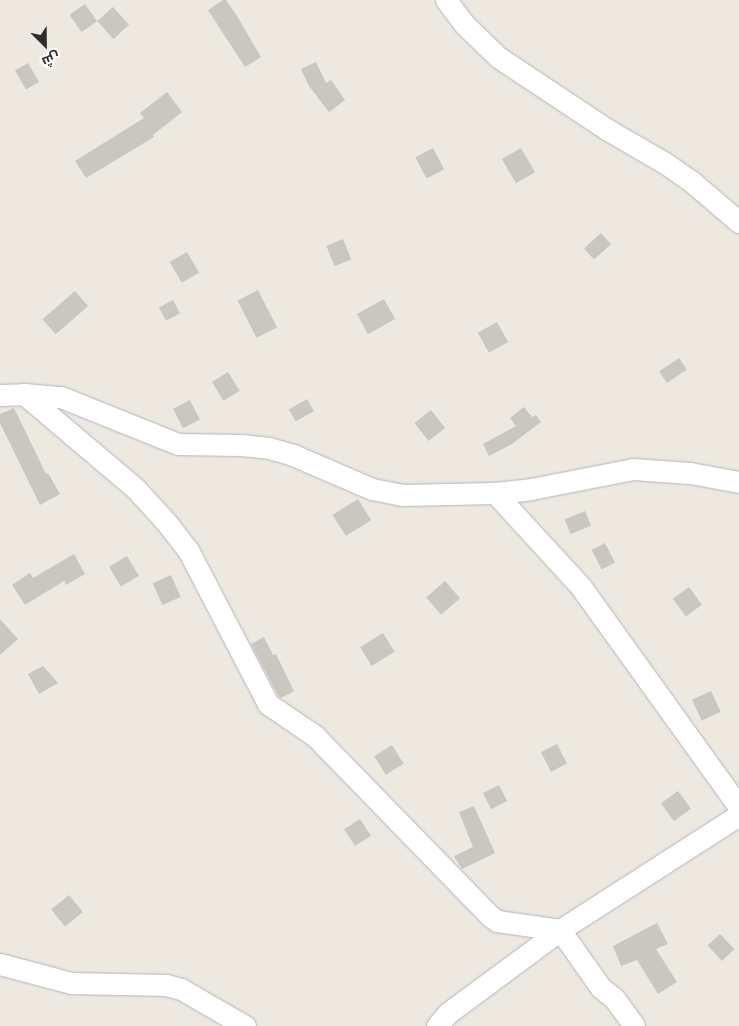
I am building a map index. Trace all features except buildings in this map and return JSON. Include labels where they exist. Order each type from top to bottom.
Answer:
[{"type":"street","points":[[446,0],[465,25],[498,57],[608,130],[665,162],[691,181],[739,222]]},
{"type":"street","points":[[24,394],[136,489],[166,522],[188,550],[268,704],[315,736],[490,916],[497,921],[560,930],[601,988],[614,998],[634,1026]]},
{"type":"street","points":[[0,395],[24,394],[61,397],[178,444],[241,445],[293,454],[372,490],[404,495],[495,493],[531,490],[633,469],[690,472],[739,482]]},
{"type":"street","points":[[495,493],[581,587],[739,807]]},
{"type":"street","points":[[437,1026],[448,1014],[560,930],[739,815]]},
{"type":"street","points":[[0,964],[71,983],[166,986],[181,989],[245,1026]]}]
